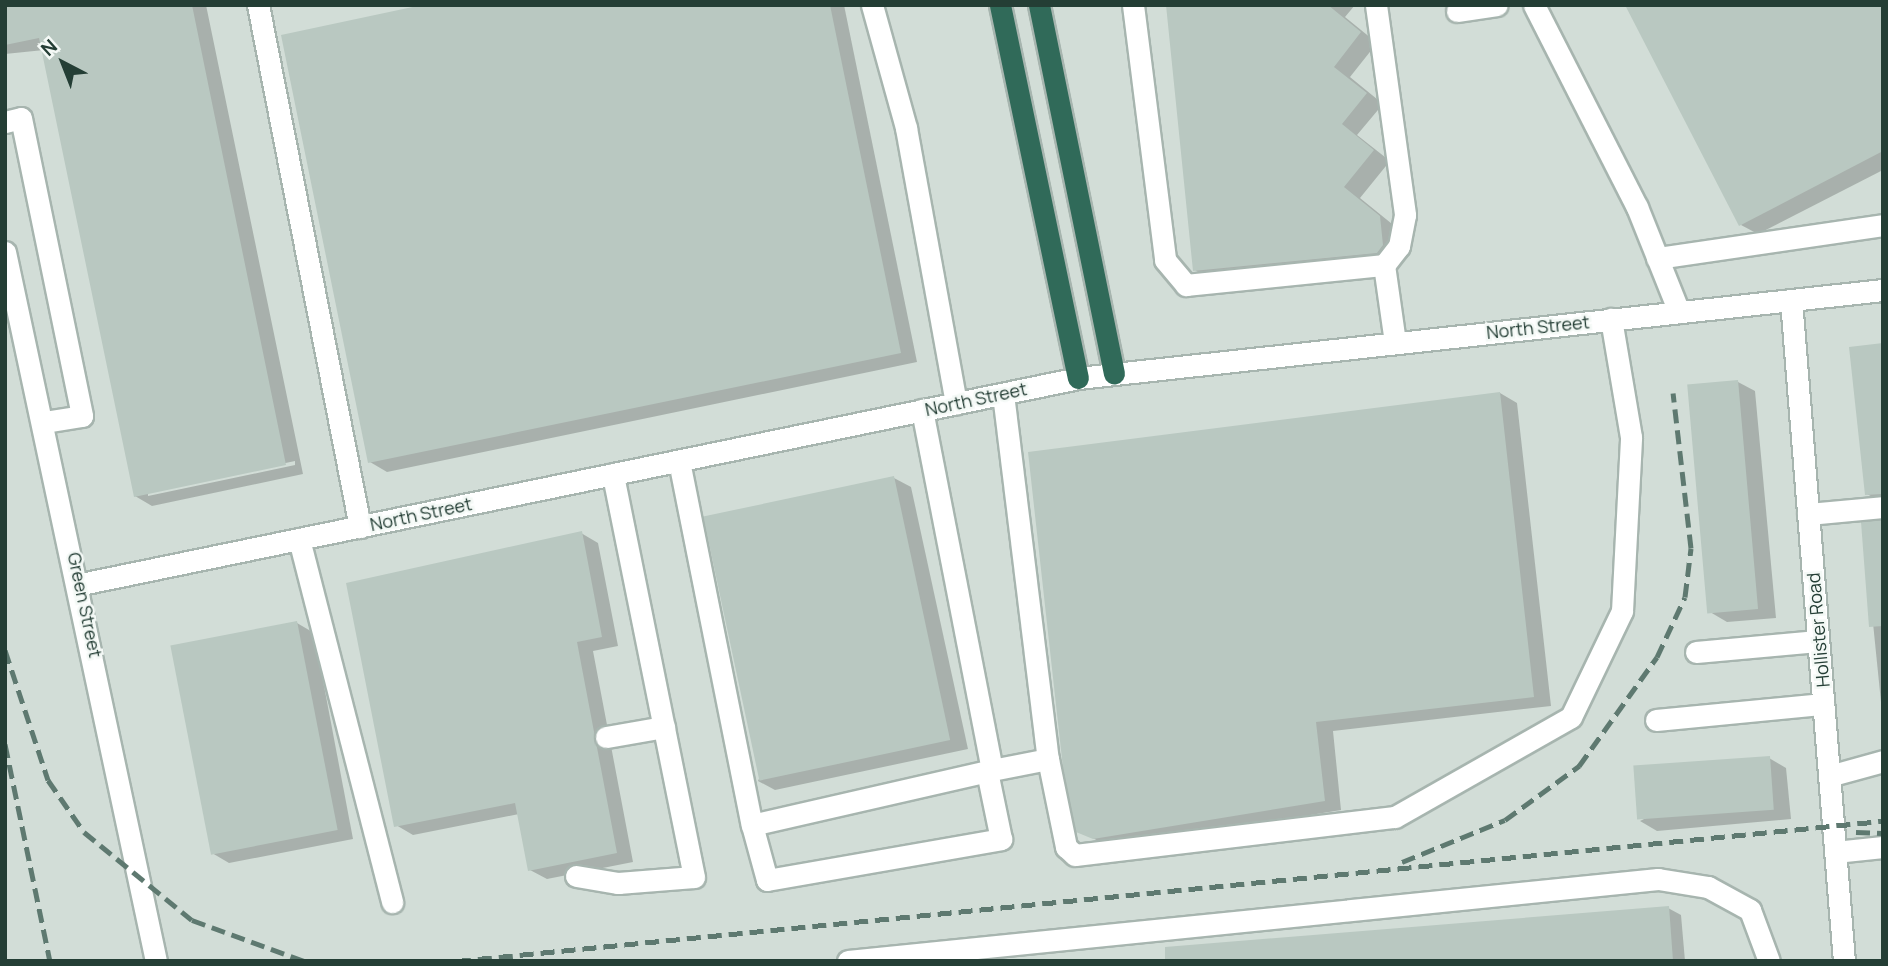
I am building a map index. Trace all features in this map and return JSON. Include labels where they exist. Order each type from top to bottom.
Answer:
[{"type":"highway","points":[[1000,5],[1078,378]]},
{"type":"highway","points":[[1039,5],[1114,373]]},
{"type":"street","points":[[258,5],[360,527]]},
{"type":"street","points":[[872,5],[906,128],[956,404]]},
{"type":"street","points":[[1133,5],[1165,260],[1186,285],[1384,265],[1399,246],[1405,215],[1376,5]]},
{"type":"street","points":[[1457,11],[1497,5]]},
{"type":"street","points":[[1534,5],[1657,258],[1679,312]]},
{"type":"street","points":[[5,122],[21,118],[82,416],[43,422]]},
{"type":"street","points":[[1657,258],[1883,225]]},
{"type":"street","name":"Green Street","points":[[5,251],[81,584],[156,961]]},
{"type":"street","points":[[1384,265],[1395,342]]},
{"type":"street","name":"North Street","points":[[81,584],[1078,378],[1883,290]]},
{"type":"street","name":"Hollister Road","points":[[1791,300],[1844,961]]},
{"type":"street","points":[[1003,394],[1048,759],[1066,847],[1075,855],[1395,817],[1571,717],[1622,611],[1631,437],[1611,319]]},
{"type":"street","points":[[679,461],[752,825],[767,880],[1001,839],[922,410]]},
{"type":"street","points":[[576,876],[618,883],[694,877],[612,474]]},
{"type":"street","points":[[1808,514],[1883,507]]},
{"type":"street","points":[[299,539],[392,902]]},
{"type":"street","points":[[1696,652],[1818,640]]},
{"type":"street","points":[[1656,720],[1824,704]]},
{"type":"street","points":[[606,737],[664,727]]},
{"type":"street","points":[[752,825],[1048,759]]},
{"type":"street","points":[[1829,776],[1883,761]]},
{"type":"street","points":[[1835,852],[1883,847]]},
{"type":"street","points":[[848,961],[1658,879],[1708,887],[1750,910],[1769,961]]},
{"type":"shaded area","points":[[5,5],[1883,5],[1883,961],[5,961]]},
{"type":"building","points":[[5,5],[192,5],[286,465],[134,497],[39,38],[5,45]]},
{"type":"building","points":[[422,5],[830,5],[901,353],[368,463],[281,35]]},
{"type":"building","points":[[1166,5],[1328,5],[1361,32],[1334,67],[1367,93],[1342,124],[1374,150],[1344,187],[1380,216],[1383,245],[1377,253],[1193,271]]},
{"type":"building","points":[[1625,5],[1883,5],[1883,151],[1739,226]]},
{"type":"building","points":[[1883,343],[1883,494],[1865,495],[1849,347]]},
{"type":"building","points":[[1738,380],[1758,609],[1707,614],[1687,384]]},
{"type":"building","points":[[1500,392],[1534,697],[1316,722],[1325,801],[1093,839],[1076,832],[1063,768],[1028,452]]},
{"type":"building","points":[[894,476],[950,740],[759,781],[703,517]]},
{"type":"building","points":[[1883,520],[1883,626],[1869,627],[1861,522]]},
{"type":"building","points":[[582,531],[602,637],[577,642],[617,853],[528,871],[515,803],[394,827],[346,583]]},
{"type":"building","points":[[297,621],[338,830],[211,855],[170,646]]},
{"type":"building","points":[[1770,756],[1774,810],[1637,819],[1633,766]]},
{"type":"building","points":[[1669,906],[1673,961],[1165,961],[1165,947]]},
{"type":"railway","points":[[1402,862],[1505,820],[1579,766],[1657,657],[1685,597],[1691,548],[1673,393]]},
{"type":"railway","points":[[5,650],[48,780],[84,832],[192,920],[304,961]]},
{"type":"railway","points":[[5,744],[50,961]]},
{"type":"railway","points":[[457,961],[1883,821]]},
{"type":"railway","points":[[1856,832],[1883,833]]}]
